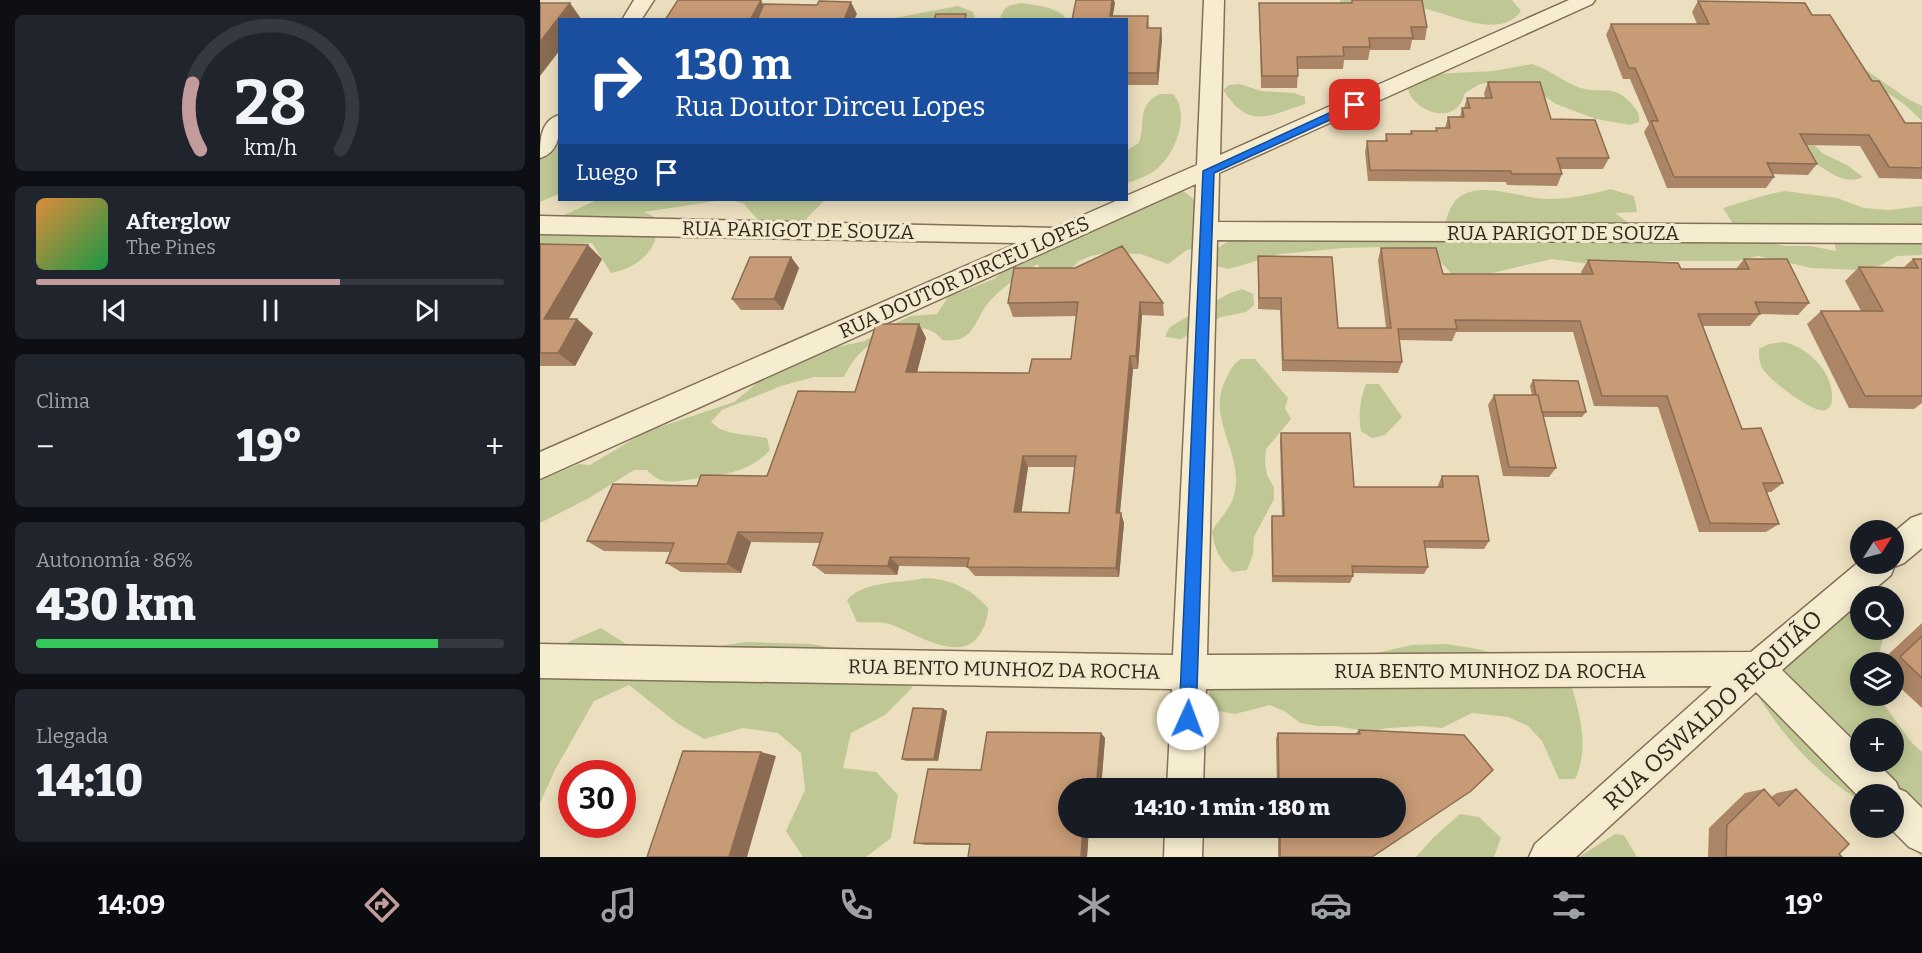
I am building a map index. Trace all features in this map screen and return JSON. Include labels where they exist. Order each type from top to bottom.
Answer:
[{"type":"street","points":[[632,18],[644,0]]},
{"type":"street","points":[[1185,778],[1214,0]]},
{"type":"street","name":"RUA DOUTOR DIRCEU LOPES","points":[[540,466],[1057,235],[1208,171],[1585,0]]},
{"type":"street","points":[[540,150],[558,125]]},
{"type":"street","name":"RUA PARIGOT DE SOUZA","points":[[540,225],[1057,235]]},
{"type":"street","name":"RUA PARIGOT DE SOUZA","points":[[1205,231],[1922,234]]},
{"type":"street","points":[[1904,544],[1922,528]]},
{"type":"street","name":"RUA OSWALDO REQUIÃO","points":[[1548,857],[1756,669],[1868,574]]},
{"type":"street","name":"RUA BENTO MUNHOZ DA ROCHA","points":[[540,661],[1189,672],[1756,669]]},
{"type":"street","points":[[1756,669],[1872,784]]},
{"type":"street","points":[[1904,816],[1922,834]]},
{"type":"street","points":[[1183,857],[1184,838]]},
{"type":"green space","points":[[1341,0],[1512,0],[1521,11],[1511,20],[1498,24],[1483,24],[1421,7],[1339,3]]},
{"type":"green space","points":[[1014,4],[1041,6],[1052,9],[1066,18],[1000,18],[1003,12]]},
{"type":"green space","points":[[958,6],[973,12],[975,18],[895,18]]},
{"type":"green space","points":[[1532,64],[1578,87],[1611,91],[1623,96],[1636,109],[1639,122],[1630,125],[1596,119],[1556,104],[1540,93],[1489,83],[1480,84],[1465,93],[1460,105],[1451,111],[1442,113],[1432,112],[1422,107],[1409,93],[1408,84],[1431,74],[1494,71]]},
{"type":"green space","points":[[1863,68],[1922,106],[1922,121],[1904,104],[1861,76]]},
{"type":"green space","points":[[1240,84],[1261,91],[1294,93],[1305,97],[1305,104],[1270,115],[1251,115],[1232,103],[1223,90],[1229,85]]},
{"type":"green space","points":[[1160,94],[1173,94],[1181,111],[1179,131],[1172,151],[1166,159],[1145,176],[1128,183],[1128,149],[1139,143],[1143,115],[1152,98]]},
{"type":"green space","points":[[1807,137],[1822,153],[1847,165],[1863,177],[1848,179],[1840,177],[1817,164],[1804,154]]},
{"type":"green space","points":[[558,144],[558,194],[540,202],[540,149]]},
{"type":"green space","points":[[1175,186],[1193,199],[1201,211],[1203,218],[1202,247],[1187,250],[1168,264],[1141,254],[1104,253],[1079,261],[1071,269],[1043,271],[1037,264],[994,297],[972,330],[961,338],[942,340],[935,333],[916,328],[895,332],[875,341],[863,350],[844,377],[814,377],[781,386],[722,410],[711,422],[720,429],[767,438],[770,450],[754,463],[737,471],[671,482],[658,479],[647,470],[634,470],[589,498],[540,523],[540,480],[579,464],[590,465],[645,432],[734,402],[756,384],[760,369],[812,352],[865,341],[911,316],[937,314],[948,297],[994,279],[1014,263],[1082,235]]},
{"type":"green space","points":[[1610,189],[1634,196],[1637,212],[1615,213],[1633,226],[1836,251],[1833,235],[1733,224],[1723,208],[1785,191],[1837,198],[1864,208],[1889,210],[1922,206],[1922,255],[1897,256],[1881,265],[1861,270],[1811,268],[1758,256],[1737,261],[1662,261],[1606,266],[1552,259],[1471,278],[1452,274],[1430,251],[1382,247],[1280,254],[1229,269],[1212,265],[1218,248],[1235,237],[1445,227],[1450,209],[1459,197],[1471,192],[1500,191],[1547,199],[1579,196]]},
{"type":"green space","points":[[595,201],[716,201],[644,212],[653,216],[656,227],[653,246],[639,261],[621,271],[611,273],[592,243],[540,248],[540,226]]},
{"type":"green space","points":[[735,201],[824,201],[807,218],[806,226],[761,223],[744,204]]},
{"type":"green space","points":[[1242,289],[1253,294],[1254,305],[1246,312],[1221,317],[1181,339],[1165,337],[1169,328],[1178,322],[1230,293]]},
{"type":"green space","points":[[1784,342],[1802,349],[1824,371],[1829,380],[1832,402],[1826,410],[1820,410],[1803,402],[1764,371],[1760,363],[1759,349],[1769,344]]},
{"type":"green space","points":[[1241,359],[1255,359],[1288,398],[1285,408],[1291,419],[1266,449],[1267,475],[1274,487],[1274,499],[1254,537],[1253,554],[1247,570],[1232,572],[1218,553],[1212,531],[1228,509],[1234,495],[1235,465],[1222,423],[1220,395],[1230,371]]},
{"type":"green space","points":[[1366,384],[1379,384],[1402,417],[1385,435],[1372,438],[1361,431],[1360,407]]},
{"type":"green space","points":[[924,578],[951,582],[975,595],[988,608],[983,628],[971,643],[961,647],[949,647],[936,644],[889,624],[857,622],[847,600],[854,594],[873,586]]},
{"type":"green space","points":[[1850,608],[1850,640],[1883,640],[1880,652],[1850,652],[1850,706],[1885,706],[1894,718],[1850,718],[1850,772],[1904,772],[1904,732],[1922,752],[1922,857],[1902,838],[1904,784],[1850,784],[1850,795],[1813,765],[1800,751],[1775,721],[1753,688],[1827,611]]},
{"type":"green space","points":[[601,628],[645,660],[679,652],[746,642],[811,644],[903,661],[912,688],[885,715],[851,733],[843,768],[876,772],[898,795],[891,838],[866,857],[803,857],[786,831],[805,790],[801,753],[778,733],[743,728],[704,739],[677,723],[629,685],[594,701],[561,760],[558,760],[558,765],[540,803],[540,664],[566,643]]},
{"type":"green space","points":[[1446,644],[1492,652],[1567,672],[1579,712],[1582,739],[1580,766],[1575,779],[1559,779],[1542,741],[1528,726],[1508,717],[1472,713],[1442,728],[1422,726],[1387,728],[1371,732],[1300,723],[1286,712],[1270,705],[1235,714],[1218,711],[1209,695],[1209,678],[1363,656],[1412,645]]},
{"type":"green space","points":[[1460,814],[1479,817],[1501,838],[1494,857],[1416,857],[1433,838]]},
{"type":"green space","points":[[1615,834],[1624,835],[1637,857],[1579,857]]},
{"type":"building","points":[[678,0],[761,0],[751,18],[666,18]]},
{"type":"building","points":[[1076,0],[1112,0],[1110,16],[1148,16],[1147,28],[1161,28],[1157,73],[1128,73],[1128,18],[1072,18]]},
{"type":"building","points":[[1352,0],[1422,0],[1427,27],[1411,27],[1413,38],[1369,38],[1370,47],[1343,47],[1344,56],[1297,57],[1298,76],[1262,76],[1259,3],[1352,3]]},
{"type":"building","points":[[819,1],[851,2],[845,18],[758,18],[764,4],[817,5]]},
{"type":"building","points":[[1698,1],[1805,3],[1812,15],[1830,15],[1872,81],[1879,81],[1905,123],[1922,123],[1922,168],[1889,167],[1869,135],[1800,134],[1817,164],[1767,163],[1774,177],[1674,177],[1651,121],[1658,121],[1635,68],[1629,68],[1611,24],[1709,24]]},
{"type":"building","points":[[540,3],[570,3],[558,18],[540,42]]},
{"type":"building","points":[[936,14],[966,14],[965,18],[935,18]]},
{"type":"building","points":[[1488,82],[1540,82],[1551,119],[1595,120],[1609,158],[1557,158],[1562,174],[1512,174],[1511,171],[1370,170],[1367,141],[1387,141],[1386,134],[1412,134],[1411,131],[1437,131],[1436,128],[1450,128],[1448,117],[1464,117],[1462,108],[1470,108],[1467,98],[1492,98]]},
{"type":"building","points":[[540,244],[588,245],[544,319],[577,319],[558,353],[540,353]]},
{"type":"building","points":[[1122,246],[1163,303],[1140,302],[1136,356],[1130,356],[1116,513],[1121,513],[1116,568],[967,567],[969,558],[890,557],[888,566],[813,565],[823,533],[738,532],[727,564],[666,563],[674,543],[587,541],[613,484],[697,486],[701,475],[767,476],[798,391],[855,392],[876,324],[919,324],[906,372],[1029,373],[1032,359],[1071,359],[1078,302],[1008,303],[1014,268],[1075,268]],"holes":[[[1023,456],[1076,456],[1069,513],[1014,512]]]},
{"type":"building","points":[[1381,248],[1436,248],[1443,274],[1593,274],[1588,260],[1678,263],[1681,269],[1749,269],[1744,259],[1787,259],[1809,303],[1755,302],[1760,314],[1698,314],[1742,429],[1761,428],[1783,483],[1763,483],[1779,524],[1710,523],[1667,396],[1602,396],[1580,321],[1455,320],[1457,329],[1398,329],[1402,362],[1283,360],[1281,298],[1259,298],[1258,256],[1332,257],[1338,328],[1391,328]]},
{"type":"building","points":[[750,257],[791,257],[774,299],[732,299]]},
{"type":"building","points":[[1913,259],[1922,259],[1922,396],[1865,396],[1821,311],[1883,311],[1859,267],[1918,268]]},
{"type":"building","points":[[1533,380],[1578,381],[1586,412],[1542,412]]},
{"type":"building","points":[[1494,395],[1538,395],[1556,468],[1509,467]]},
{"type":"building","points":[[1281,433],[1350,433],[1354,487],[1443,487],[1442,476],[1478,476],[1489,541],[1424,541],[1428,567],[1352,566],[1353,576],[1273,576],[1272,516],[1284,516]]},
{"type":"building","points":[[1922,636],[1922,678],[1904,661],[1904,653]]},
{"type":"building","points":[[913,708],[943,709],[934,759],[902,759]]},
{"type":"building","points":[[1359,730],[1464,735],[1493,770],[1471,791],[1406,834],[1406,778],[1279,778],[1278,733],[1360,734]]},
{"type":"building","points":[[987,732],[1101,733],[1097,778],[1058,778],[1058,838],[1082,838],[1081,857],[968,857],[970,844],[914,843],[928,769],[981,770]]},
{"type":"building","points":[[683,751],[761,752],[729,857],[647,857]]},
{"type":"building","points":[[1764,789],[1779,806],[1796,789],[1849,844],[1839,854],[1842,857],[1726,857],[1727,825]]},
{"type":"building","points":[[1280,838],[1400,838],[1372,857],[1280,857]]},
{"type":"route","points":[[1188,719],[1208,171],[1355,105]]}]
